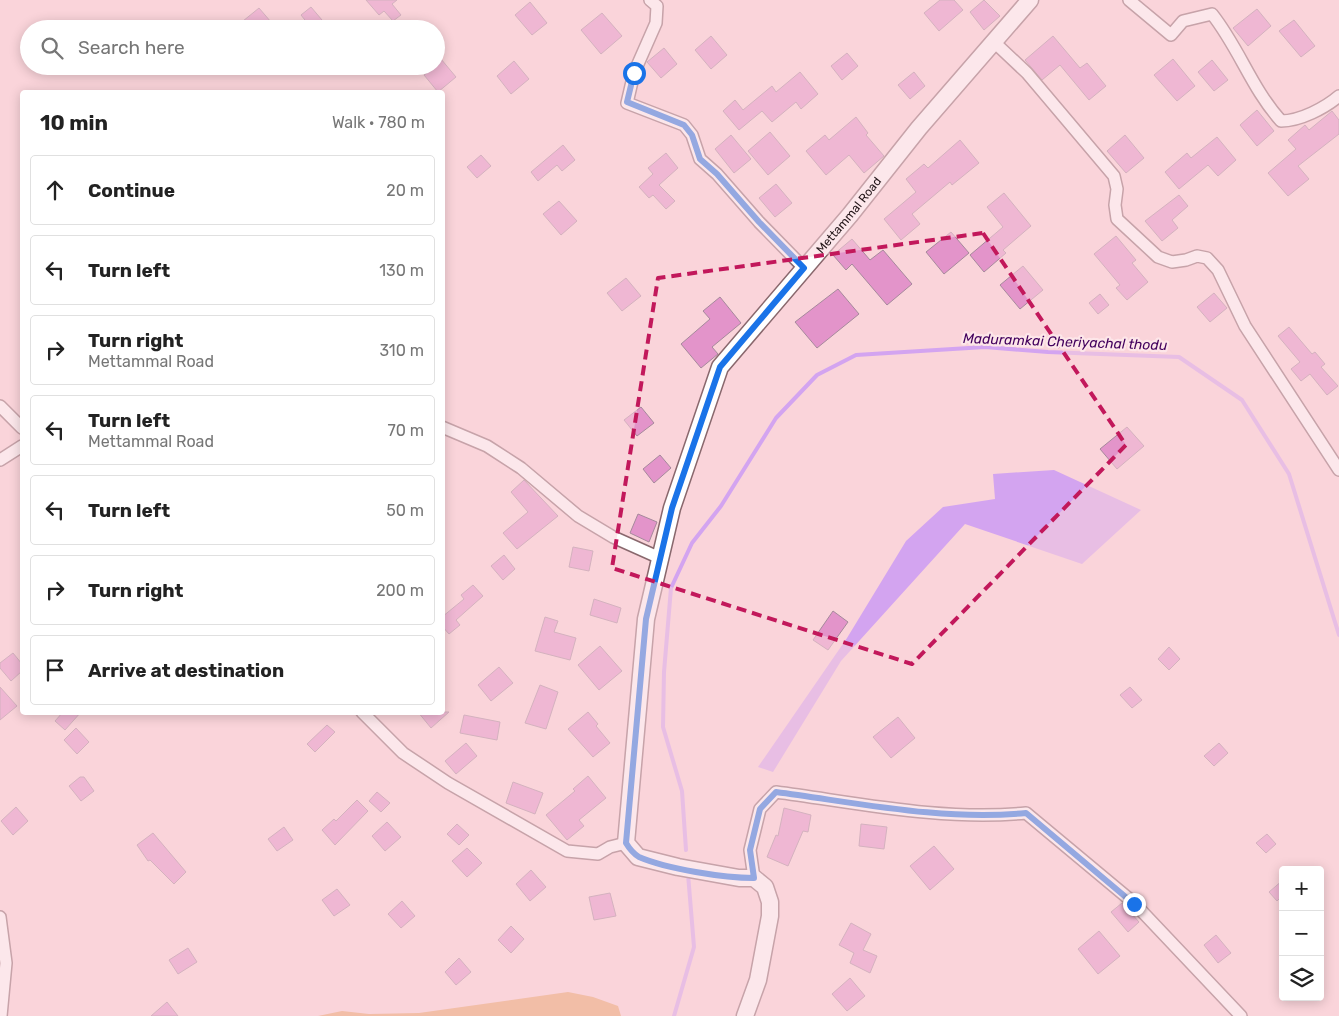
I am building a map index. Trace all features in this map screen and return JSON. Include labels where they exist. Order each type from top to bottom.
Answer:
[{"type":"main road","name":"Mettammal Road","points":[[626,843],[646,619],[672,508],[720,367],[993,41],[1030,0]]},
{"type":"main road","points":[[626,843],[638,856],[678,867],[739,878],[754,878],[765,887],[770,902],[770,916],[758,980],[745,1016]]},
{"type":"street","points":[[650,0],[657,6],[656,23],[634,73],[627,102],[684,125],[692,135],[700,159],[717,174],[759,222],[804,268]]},
{"type":"street","points":[[1129,0],[1170,35],[1183,21],[1212,14],[1236,50],[1266,104],[1281,122],[1306,115],[1339,96]]},
{"type":"street","points":[[993,41],[1027,73],[1114,176],[1117,189],[1115,205],[1117,219],[1158,257],[1172,262],[1197,256],[1207,258],[1218,270],[1251,335],[1339,470]]},
{"type":"street","points":[[0,406],[20,426]]},
{"type":"street","points":[[445,428],[487,446],[521,468],[578,516],[613,536],[660,558]]},
{"type":"street","points":[[0,460],[20,447]]},
{"type":"street","points":[[365,715],[403,753],[448,783],[567,851],[598,854],[610,847],[626,843]]},
{"type":"street","points":[[754,878],[750,850],[760,809],[776,792],[910,811],[985,817],[1026,813],[1134,904],[1241,1016]]},
{"type":"street","points":[[0,917],[6,963],[1,1016]]},
{"type":"highlighted area","points":[[983,233],[1126,445],[912,664],[612,568],[658,278]]},
{"type":"shaded area","points":[[1054,470],[1141,510],[1082,564],[965,524],[841,661],[773,772],[758,767],[847,638],[906,541],[943,507],[995,499],[993,474]]},
{"type":"shaded area","points":[[568,992],[593,997],[618,1006],[621,1016],[318,1016],[342,1011],[369,1014],[419,1013]]},
{"type":"building","points":[[366,0],[397,0],[392,4],[401,15],[392,20],[384,11],[379,15]]},
{"type":"building","points":[[940,0],[954,0],[963,10],[939,31],[924,13]]},
{"type":"building","points":[[984,0],[1000,16],[984,30],[970,12]]},
{"type":"building","points":[[530,2],[547,23],[532,35],[515,15]]},
{"type":"building","points":[[311,7],[322,20],[305,20],[301,15]]},
{"type":"building","points":[[259,8],[269,20],[244,20]]},
{"type":"building","points":[[1257,9],[1271,26],[1248,46],[1233,28]]},
{"type":"building","points":[[602,13],[622,36],[601,54],[581,30]]},
{"type":"building","points":[[1294,20],[1315,46],[1301,57],[1279,31]]},
{"type":"building","points":[[711,36],[727,55],[711,69],[695,50]]},
{"type":"building","points":[[1053,36],[1080,68],[1087,63],[1106,86],[1089,100],[1060,65],[1042,80],[1025,60]]},
{"type":"building","points":[[664,48],[677,64],[661,78],[647,62]]},
{"type":"building","points":[[847,53],[858,66],[842,80],[831,66]]},
{"type":"building","points":[[1173,59],[1195,86],[1177,101],[1154,75]]},
{"type":"building","points":[[1212,60],[1228,80],[1214,91],[1198,72]]},
{"type":"building","points":[[514,61],[529,79],[511,94],[497,76]]},
{"type":"building","points":[[445,64],[456,77],[440,90],[436,90],[424,75],[445,75]]},
{"type":"building","points":[[800,72],[818,94],[801,109],[796,102],[772,122],[762,111],[739,130],[723,111],[735,100],[743,110],[772,86],[776,92]]},
{"type":"building","points":[[914,72],[925,86],[910,99],[898,85]]},
{"type":"building","points":[[1257,110],[1274,131],[1257,146],[1240,125]]},
{"type":"building","points":[[1332,111],[1339,120],[1339,134],[1298,166],[1309,179],[1288,196],[1268,173],[1296,149],[1288,140],[1305,125],[1309,130]]},
{"type":"building","points":[[856,117],[868,133],[866,135],[884,156],[864,173],[849,155],[826,175],[806,151],[825,135],[829,140]]},
{"type":"building","points":[[770,132],[790,156],[768,175],[748,151]]},
{"type":"building","points":[[731,135],[751,159],[734,173],[715,149]]},
{"type":"building","points":[[1125,135],[1144,158],[1126,173],[1107,151]]},
{"type":"building","points":[[1217,137],[1236,160],[1218,176],[1208,165],[1179,189],[1165,172],[1187,153],[1191,158]]},
{"type":"building","points":[[960,140],[979,163],[952,185],[950,182],[912,214],[920,224],[901,240],[884,219],[916,192],[906,179],[924,164],[928,168]]},
{"type":"building","points":[[563,145],[575,160],[562,171],[557,165],[538,181],[531,172]]},
{"type":"building","points":[[666,153],[678,168],[659,185],[675,201],[666,209],[653,195],[649,198],[639,187],[653,174],[648,168]]},
{"type":"building","points":[[481,155],[491,166],[477,178],[467,167]]},
{"type":"building","points":[[776,184],[792,203],[775,217],[759,198]]},
{"type":"building","points":[[1004,193],[1031,226],[1003,250],[1006,253],[984,272],[970,255],[1003,227],[987,207]]},
{"type":"building","points":[[1179,195],[1188,206],[1172,220],[1178,228],[1162,241],[1145,221]]},
{"type":"building","points":[[559,201],[577,221],[561,235],[543,214]]},
{"type":"building","points":[[951,232],[969,253],[944,274],[926,252]]},
{"type":"building","points":[[1116,236],[1136,260],[1132,263],[1148,282],[1127,300],[1116,288],[1120,285],[1094,254]]},
{"type":"building","points":[[852,239],[870,260],[883,250],[912,284],[887,305],[852,264],[846,270],[833,255]]},
{"type":"building","points":[[1023,266],[1043,290],[1020,309],[1000,285]]},
{"type":"building","points":[[626,278],[641,296],[622,311],[607,293]]},
{"type":"building","points":[[838,289],[859,314],[817,348],[795,322]]},
{"type":"building","points":[[1214,293],[1227,308],[1210,322],[1197,307]]},
{"type":"building","points":[[1100,294],[1109,305],[1098,314],[1089,303]]},
{"type":"building","points":[[720,297],[741,323],[712,347],[718,354],[701,368],[681,344],[710,319],[703,311]]},
{"type":"building","points":[[1289,327],[1312,354],[1315,352],[1325,364],[1321,367],[1338,386],[1327,395],[1310,374],[1301,381],[1291,369],[1300,362],[1278,336]]},
{"type":"building","points":[[641,407],[654,423],[637,436],[624,420]]},
{"type":"building","points":[[1127,427],[1144,446],[1117,469],[1100,449]]},
{"type":"building","points":[[660,455],[671,468],[654,483],[643,469]]},
{"type":"building","points":[[524,480],[558,516],[517,549],[503,533],[528,512],[511,492]]},
{"type":"building","points":[[638,514],[657,522],[649,542],[630,533]]},
{"type":"building","points":[[573,547],[593,551],[589,571],[569,567]]},
{"type":"building","points":[[504,555],[515,569],[503,580],[491,566]]},
{"type":"building","points":[[473,585],[483,596],[456,620],[460,625],[449,634],[445,629],[445,615],[464,599],[461,595]]},
{"type":"building","points":[[594,599],[621,608],[617,623],[590,615]]},
{"type":"building","points":[[833,611],[848,622],[828,650],[813,640]]},
{"type":"building","points":[[545,617],[558,621],[554,632],[576,638],[570,660],[535,651]]},
{"type":"building","points":[[600,646],[622,671],[599,690],[578,665]]},
{"type":"building","points":[[1169,647],[1180,659],[1169,670],[1158,659]]},
{"type":"building","points":[[13,653],[20,662],[20,673],[11,681],[0,668],[0,663]]},
{"type":"building","points":[[499,667],[513,683],[491,701],[478,685]]},
{"type":"building","points":[[540,685],[558,692],[546,729],[525,723]]},
{"type":"building","points":[[0,687],[17,706],[0,720]]},
{"type":"building","points":[[1130,687],[1142,700],[1132,708],[1120,695]]},
{"type":"building","points":[[445,712],[449,712],[431,728],[420,715],[445,715]]},
{"type":"building","points":[[588,712],[598,724],[596,726],[610,743],[593,757],[568,729]]},
{"type":"building","points":[[60,715],[78,715],[65,730],[55,721]]},
{"type":"building","points":[[464,715],[500,722],[497,740],[460,733]]},
{"type":"building","points":[[898,717],[915,738],[891,758],[873,737]]},
{"type":"building","points":[[327,725],[335,732],[315,752],[307,744]]},
{"type":"building","points":[[76,728],[89,742],[77,754],[64,740]]},
{"type":"building","points":[[466,743],[477,756],[456,774],[445,761]]},
{"type":"building","points":[[1219,743],[1228,753],[1214,766],[1204,756]]},
{"type":"building","points":[[588,776],[606,798],[579,820],[584,826],[567,840],[546,815],[575,791],[573,789]]},
{"type":"building","points":[[80,777],[84,777],[94,791],[81,801],[69,786]]},
{"type":"building","points":[[513,782],[543,793],[535,814],[506,803]]},
{"type":"building","points":[[377,792],[390,803],[381,812],[369,801]]},
{"type":"building","points":[[357,800],[368,811],[335,845],[322,830],[334,819],[336,821]]},
{"type":"building","points":[[16,807],[28,821],[13,835],[1,821]]},
{"type":"building","points":[[784,808],[811,815],[808,832],[803,831],[788,866],[767,857],[776,835],[778,836]]},
{"type":"building","points":[[387,822],[401,837],[385,851],[372,836]]},
{"type":"building","points":[[457,824],[469,835],[459,845],[447,834]]},
{"type":"building","points":[[861,824],[887,827],[884,849],[859,846]]},
{"type":"building","points":[[284,827],[293,840],[277,851],[268,839]]},
{"type":"building","points":[[153,833],[186,872],[174,884],[150,860],[148,861],[137,845]]},
{"type":"building","points":[[1267,834],[1276,844],[1266,853],[1256,843]]},
{"type":"building","points":[[934,846],[954,869],[930,890],[910,866]]},
{"type":"building","points":[[467,848],[482,863],[467,877],[452,861]]},
{"type":"building","points":[[531,870],[546,887],[530,901],[516,884]]},
{"type":"building","points":[[1279,883],[1279,899],[1277,901],[1269,892]]},
{"type":"building","points":[[337,889],[350,905],[334,916],[322,900]]},
{"type":"building","points":[[610,893],[616,916],[594,920],[589,897]]},
{"type":"building","points":[[402,901],[415,916],[401,928],[388,914]]},
{"type":"building","points":[[1122,903],[1139,922],[1128,932],[1111,912]]},
{"type":"building","points":[[851,923],[871,934],[863,950],[877,956],[870,973],[850,963],[854,953],[839,945]]},
{"type":"building","points":[[511,926],[524,939],[511,953],[498,940]]},
{"type":"building","points":[[1099,931],[1120,956],[1098,974],[1078,949]]},
{"type":"building","points":[[1216,935],[1231,953],[1218,963],[1204,945]]},
{"type":"building","points":[[188,948],[197,962],[178,974],[169,960]]},
{"type":"building","points":[[459,958],[471,972],[456,985],[445,972]]},
{"type":"building","points":[[850,978],[865,996],[847,1011],[832,994]]},
{"type":"building","points":[[167,1002],[178,1016],[151,1016]]},
{"type":"waterway","name":"Maduramkai Cheriyachal thodu","points":[[686,850],[682,791],[663,727],[664,672],[671,588],[692,543],[721,506],[776,418],[817,375],[856,355],[985,347],[1048,352],[1179,357],[1242,400],[1289,474],[1339,635]]},
{"type":"waterway","points":[[674,1016],[694,947],[688,874]]},
{"type":"route","points":[[634,73],[627,102],[684,125],[692,135],[700,159],[717,174],[759,222],[804,268],[720,367],[672,508],[646,619],[626,843],[638,856],[678,867],[739,878],[754,878],[750,850],[760,809],[776,792],[910,811],[985,817],[1026,813],[1134,904]]}]
